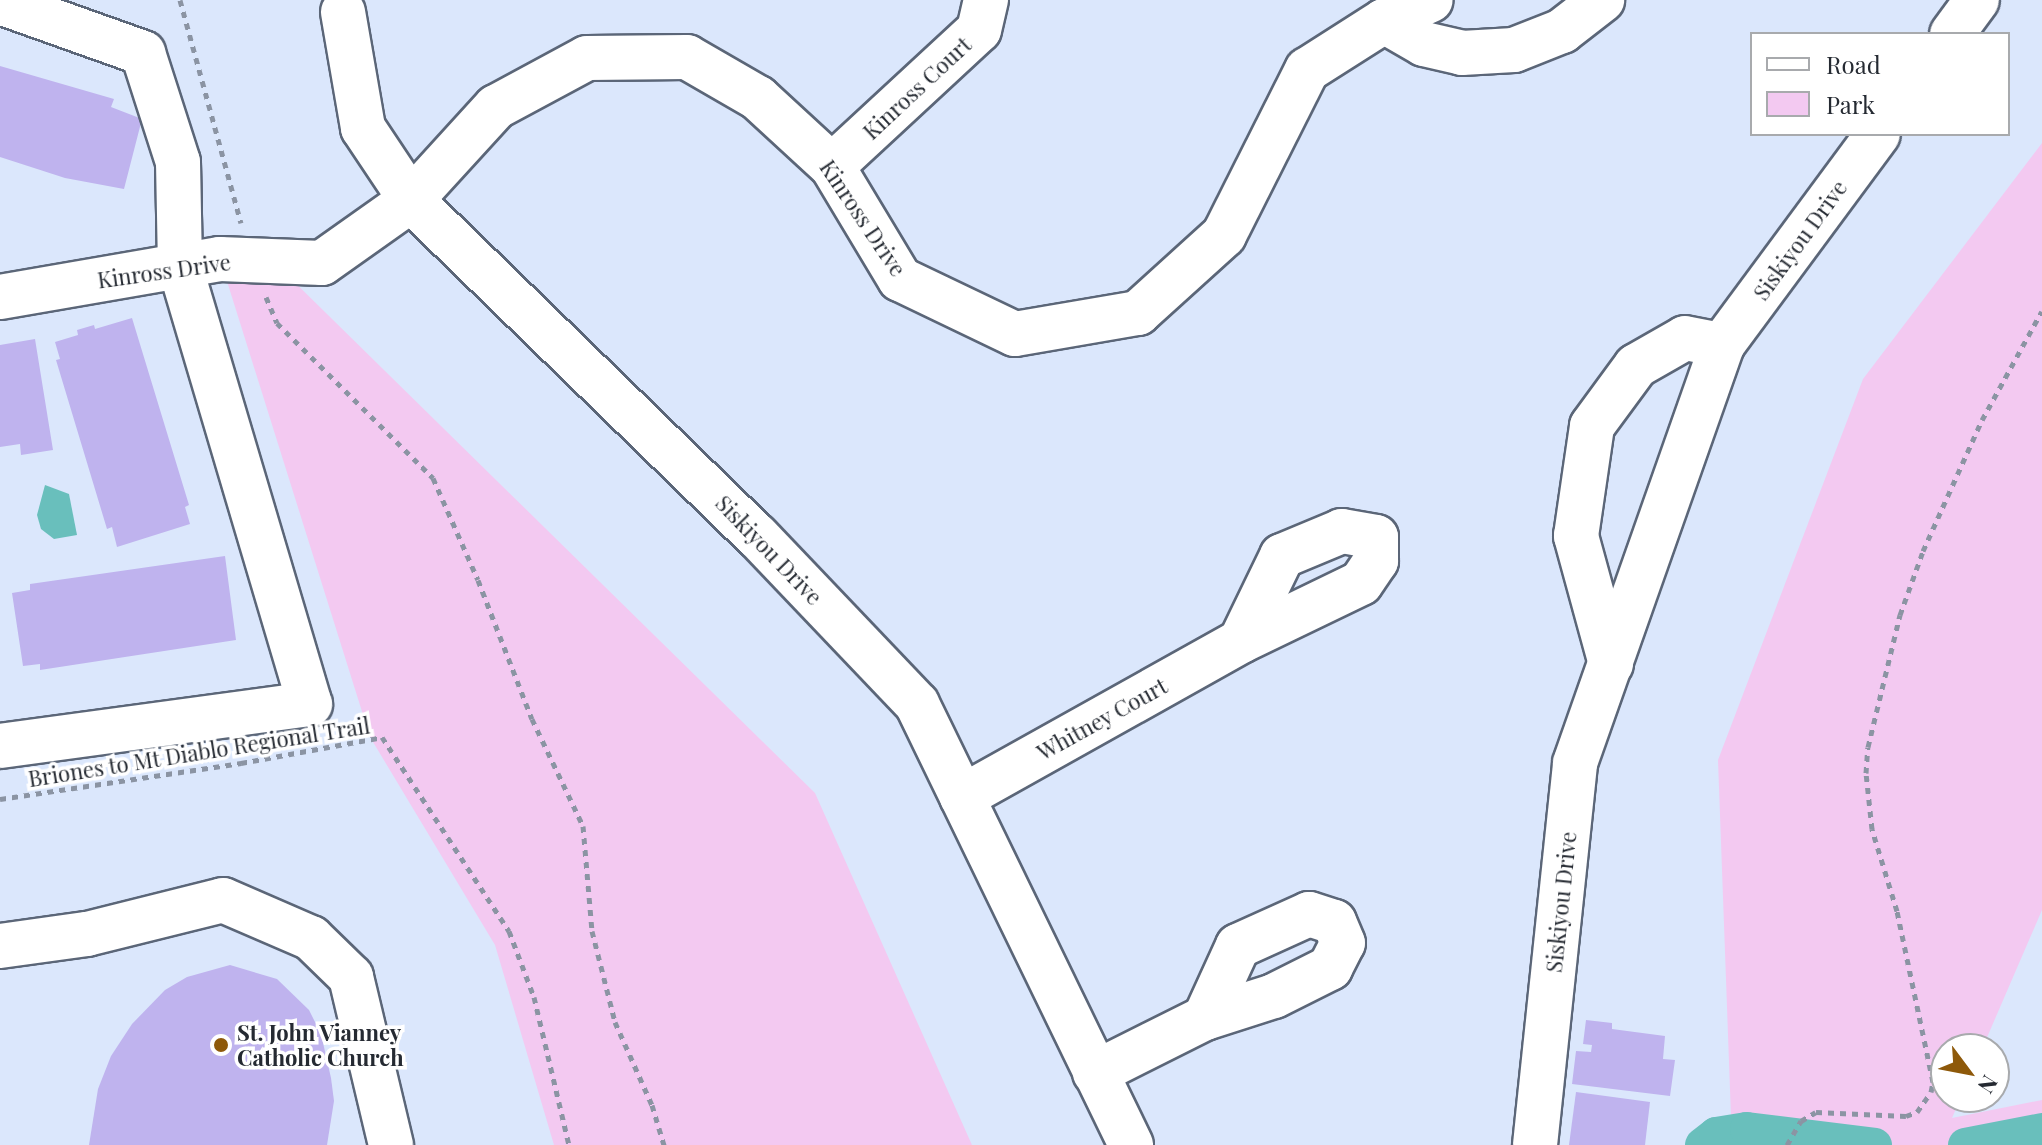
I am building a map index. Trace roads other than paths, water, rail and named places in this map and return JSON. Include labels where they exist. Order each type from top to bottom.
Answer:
[{"type":"street","name":"Kinross Court","points":[[832,166],[979,30],[986,0]]},
{"type":"street","name":"Kinross Drive","points":[[0,297],[220,259],[322,263],[411,200],[496,107],[587,58],[687,57],[758,98],[832,166],[900,279],[1015,334],[1138,313],[1224,235],[1307,70],[1384,21],[1431,0]]},
{"type":"street","points":[[1384,21],[1424,44],[1462,53],[1514,50],[1562,31],[1602,0]]},
{"type":"street","points":[[1953,32],[1977,0]]},
{"type":"street","points":[[0,2],[143,53],[178,162],[180,266],[310,704],[0,746]]},
{"type":"street","name":"Siskiyou Drive","points":[[343,12],[363,128],[411,200],[757,536],[917,704],[1131,1145]]},
{"type":"street","name":"Siskiyou Drive","points":[[1535,1145],[1575,763],[1722,345],[1877,136]]},
{"type":"street","points":[[1611,664],[1576,536],[1592,426],[1636,366],[1685,338],[1722,345]]},
{"type":"street","name":"Whitney Court","points":[[962,797],[1241,641]]},
{"type":"street","points":[[0,946],[87,934],[223,900],[311,938],[351,977],[391,1145]]},
{"type":"street","points":[[1095,1073],[1205,1018]]},
{"type":"waterway","points":[[1702,1145],[1716,1134],[1747,1129],[1875,1145]]},
{"type":"waterway","points":[[1965,1145],[2042,1130]]},
{"type":"place","name":"St. John Vianney Catholic Church","points":[[221,1045]]}]
